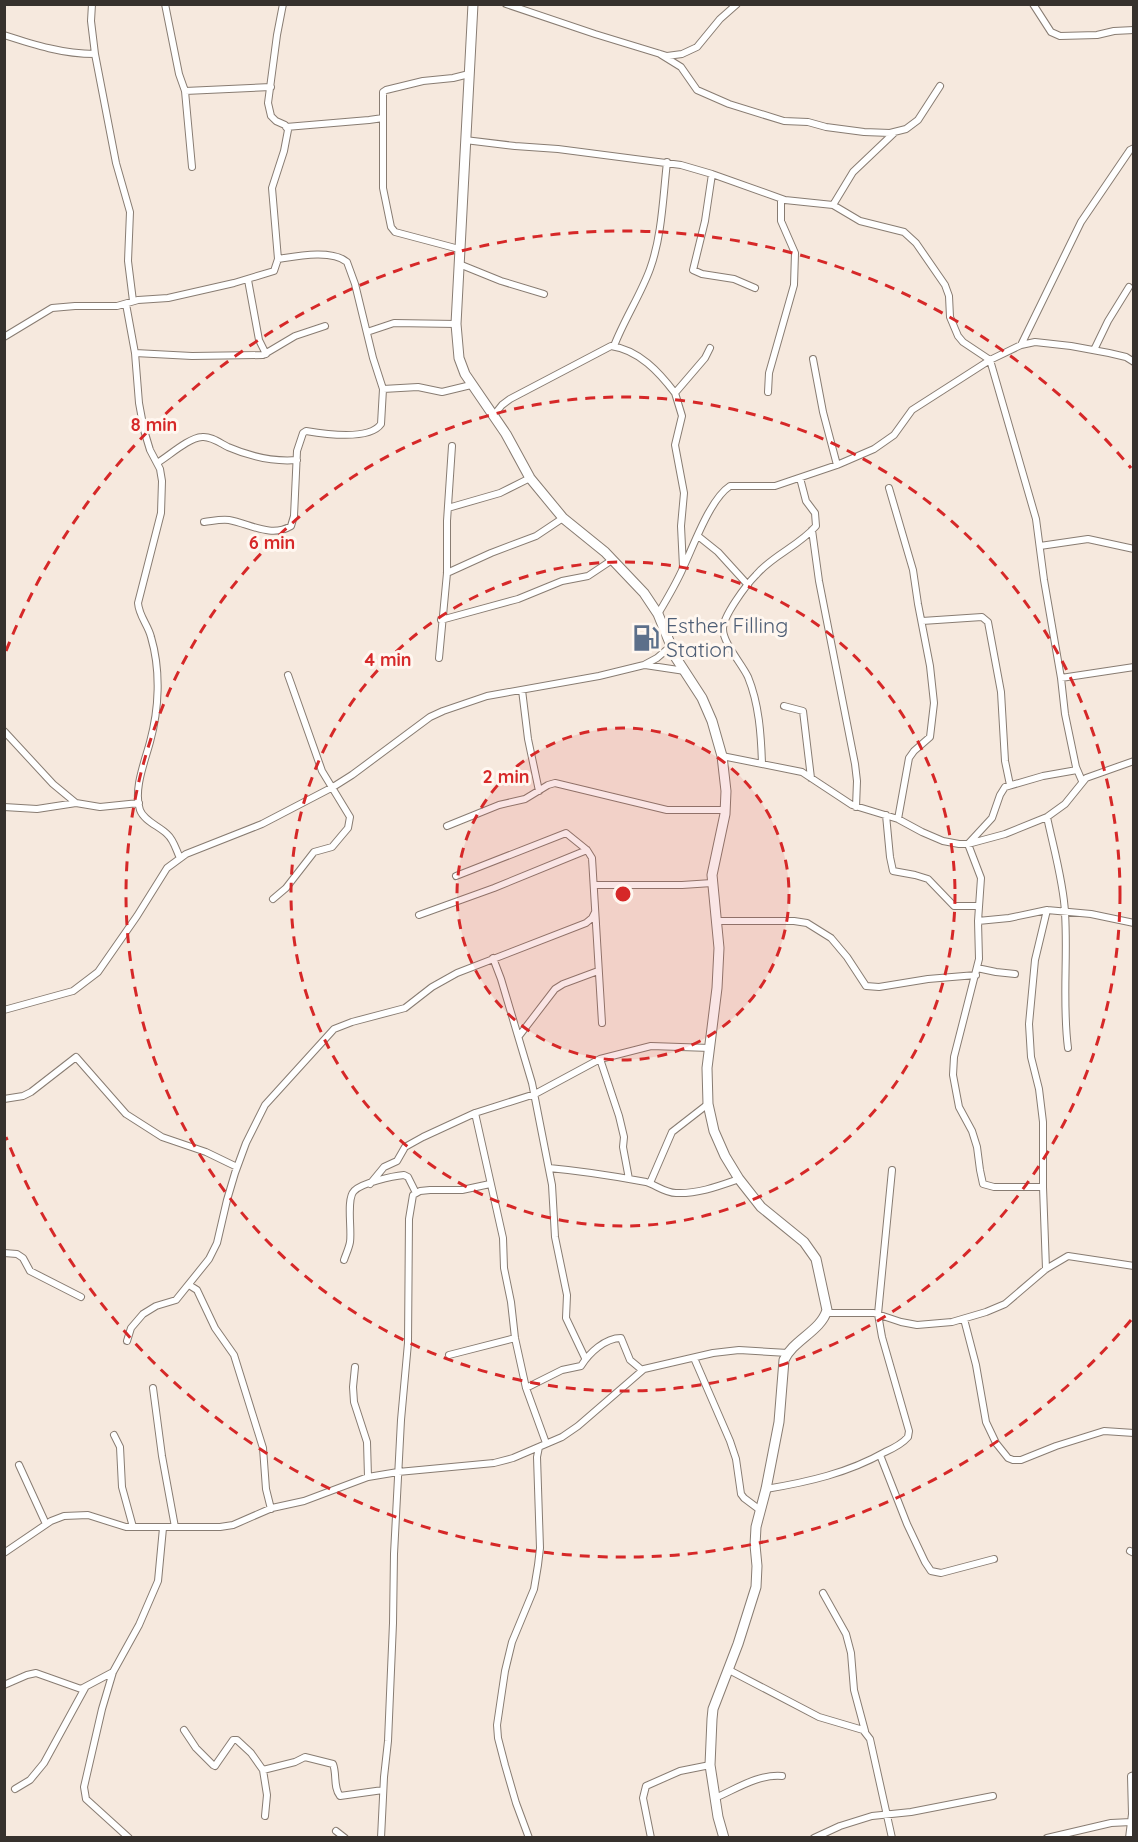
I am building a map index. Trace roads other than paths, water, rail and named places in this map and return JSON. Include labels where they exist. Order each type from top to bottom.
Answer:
[{"type":"street","points":[[92,4],[91,21],[95,54],[116,163],[130,212],[129,261],[133,301]]},
{"type":"street","points":[[165,4],[179,74],[185,91],[192,167]]},
{"type":"street","points":[[283,4],[276,35],[269,111],[276,121],[286,127],[383,118]]},
{"type":"street","points":[[473,4],[456,324],[459,358],[471,385],[494,415],[530,478],[563,518],[612,560],[644,593],[658,614],[676,658],[702,698],[722,756],[726,791],[725,810],[712,875],[719,943],[717,988],[706,1080],[708,1104],[714,1131],[739,1179],[761,1207],[810,1249],[817,1263],[827,1313]]},
{"type":"street","points":[[506,4],[522,7],[660,54],[681,67],[697,90],[729,104],[784,121],[808,122],[864,132],[895,132],[906,129],[918,120],[940,86]]},
{"type":"street","points":[[660,54],[677,55],[697,47],[720,19],[737,4]]},
{"type":"street","points":[[1034,4],[1051,32],[1060,36],[1096,35],[1114,30],[1134,30]]},
{"type":"street","points":[[4,35],[34,46],[62,52],[95,54]]},
{"type":"street","points":[[459,249],[395,232],[391,228],[383,188],[384,90],[469,74]]},
{"type":"street","points":[[185,91],[271,87]]},
{"type":"street","points":[[4,337],[52,308],[117,306],[133,301],[168,298],[248,280],[274,271],[278,259],[272,212],[272,188],[285,151],[288,134],[286,127]]},
{"type":"street","points":[[832,205],[853,172],[895,132]]},
{"type":"street","points":[[465,140],[558,149],[641,161],[667,162],[712,174],[792,202],[832,205],[860,221],[895,228],[909,236],[945,285],[949,296],[950,317],[958,336],[990,360],[1032,502],[1065,714],[1077,770],[1082,782]]},
{"type":"street","points":[[1022,345],[1081,222],[1130,150],[1134,148]]},
{"type":"street","points":[[614,345],[650,268],[659,234],[667,162]]},
{"type":"street","points":[[712,174],[705,221],[693,270],[702,274],[734,279],[755,288]]},
{"type":"street","points":[[768,392],[769,373],[794,285],[795,253],[782,221],[781,199]]},
{"type":"street","points":[[204,522],[231,521],[276,532],[291,526],[294,516],[297,460],[302,434],[306,431],[346,435],[370,432],[380,427],[383,405],[382,389],[352,273],[346,261],[336,256],[315,255],[278,259]]},
{"type":"street","points":[[459,264],[501,281],[544,294]]},
{"type":"street","points":[[248,280],[259,340],[266,354]]},
{"type":"street","points":[[1094,350],[1108,321],[1129,287]]},
{"type":"street","points":[[126,304],[135,353],[144,430],[162,481],[162,507],[138,603],[140,614],[152,640],[158,689],[152,732],[139,781],[139,803],[140,810],[145,817],[169,836],[180,858]]},
{"type":"street","points":[[367,332],[394,323],[456,324]]},
{"type":"street","points":[[135,353],[214,356],[266,354],[295,336],[325,326]]},
{"type":"street","points":[[658,614],[708,515],[717,500],[730,486],[772,487],[837,465],[874,449],[896,434],[912,410],[990,360],[1022,345],[1038,342],[1094,350],[1126,357],[1134,362]]},
{"type":"street","points":[[494,415],[510,399],[607,347],[614,345],[644,360],[675,393],[682,416],[675,445],[684,493],[681,526],[683,568]]},
{"type":"street","points":[[675,393],[705,358],[710,348]]},
{"type":"street","points":[[813,359],[823,412],[837,465]]},
{"type":"street","points":[[382,389],[418,387],[442,392],[471,385]]},
{"type":"street","points":[[157,463],[189,441],[203,437],[251,455],[274,460],[297,460]]},
{"type":"street","points":[[439,658],[447,573],[446,541],[452,446]]},
{"type":"street","points":[[448,508],[500,493],[530,478]]},
{"type":"street","points":[[762,763],[761,737],[755,703],[747,677],[723,630],[727,615],[756,574],[773,558],[816,526],[816,515],[806,501],[800,478]]},
{"type":"street","points":[[889,488],[910,558],[933,684],[934,703],[932,726],[928,739],[909,758],[898,819]]},
{"type":"street","points":[[447,573],[536,536],[563,518]]},
{"type":"street","points":[[812,530],[819,581],[855,764],[856,807]]},
{"type":"street","points":[[698,536],[718,552],[748,585]]},
{"type":"street","points":[[1040,546],[1088,539],[1134,549]]},
{"type":"street","points":[[441,620],[518,599],[562,581],[588,576],[612,560]]},
{"type":"street","points":[[922,621],[982,617],[988,622],[1001,692],[1004,749],[1010,784]]},
{"type":"street","points":[[4,1010],[73,991],[98,972],[167,868],[180,858],[262,824],[333,787],[430,717],[487,696],[599,676],[644,665],[671,646]]},
{"type":"street","points":[[644,665],[686,671]]},
{"type":"street","points":[[1061,678],[1134,667]]},
{"type":"street","points":[[273,899],[286,888],[314,852],[330,849],[348,828],[349,815],[317,761],[288,675]]},
{"type":"street","points":[[522,690],[528,739],[539,791]]},
{"type":"street","points":[[784,706],[803,711],[811,778]]},
{"type":"street","points":[[4,731],[53,784],[76,803]]},
{"type":"street","points":[[722,756],[797,771],[856,807],[898,819],[944,841],[968,844],[1005,834],[1047,817],[1068,800],[1082,782],[1094,774],[1134,761]]},
{"type":"street","points":[[968,844],[991,820],[1004,788],[1010,784],[1077,770]]},
{"type":"street","points":[[447,826],[499,805],[525,800],[555,783],[667,810],[725,810]]},
{"type":"street","points":[[4,807],[37,809],[76,803],[100,807],[139,803]]},
{"type":"street","points":[[886,815],[893,871],[928,879],[954,906],[980,906]]},
{"type":"street","points":[[1047,817],[1065,911],[1064,1011],[1068,1048]]},
{"type":"street","points":[[456,876],[566,833],[587,850],[592,858],[595,885],[597,971],[602,1023]]},
{"type":"street","points":[[968,844],[975,857],[981,878],[978,921],[979,959],[964,1013],[953,1068],[959,1107],[975,1138],[982,1181],[986,1185],[1043,1187]]},
{"type":"street","points":[[419,915],[494,888],[587,850]]},
{"type":"street","points":[[595,885],[712,884]]},
{"type":"street","points":[[978,921],[1009,918],[1047,910],[1114,918],[1134,923]]},
{"type":"street","points":[[1046,1269],[1041,1105],[1031,1057],[1029,1024],[1035,960],[1047,910]]},
{"type":"street","points":[[127,1341],[131,1328],[143,1314],[156,1306],[176,1300],[213,1251],[237,1167],[265,1105],[334,1029],[407,1007],[443,980],[493,958],[586,923],[595,912]]},
{"type":"street","points":[[716,921],[807,923],[831,938],[866,986],[879,987],[928,979],[976,975]]},
{"type":"street","points":[[493,958],[519,1036],[535,1094],[552,1185],[555,1237],[567,1295],[566,1318],[585,1358]]},
{"type":"street","points":[[977,968],[1015,974]]},
{"type":"street","points":[[519,1036],[555,989],[597,971]]},
{"type":"street","points":[[370,1184],[384,1167],[398,1161],[405,1147],[475,1113],[535,1094],[600,1059],[651,1046],[710,1048]]},
{"type":"street","points":[[4,1100],[28,1094],[76,1057],[126,1114],[162,1137],[206,1152],[237,1167]]},
{"type":"street","points":[[600,1059],[624,1137],[623,1146],[629,1179]]},
{"type":"street","points":[[650,1183],[667,1139],[672,1132],[708,1104]]},
{"type":"street","points":[[475,1113],[502,1238],[504,1268],[515,1338],[526,1388],[546,1443]]},
{"type":"street","points":[[549,1168],[591,1172],[650,1183],[672,1193],[707,1190],[739,1179]]},
{"type":"street","points":[[766,1489],[821,1479],[862,1464],[907,1439],[909,1433],[882,1337],[878,1314],[892,1170]]},
{"type":"street","points":[[344,1260],[350,1242],[351,1196],[357,1189],[405,1175],[416,1193]]},
{"type":"street","points":[[381,1838],[388,1741],[398,1472],[408,1343],[409,1219],[412,1196],[430,1190],[462,1190],[490,1184]]},
{"type":"street","points":[[4,1253],[17,1254],[23,1258],[30,1270],[81,1297]]},
{"type":"street","points":[[724,1838],[710,1765],[713,1709],[729,1670],[756,1587],[756,1527],[779,1422],[783,1369],[788,1353],[827,1313],[878,1314],[917,1325],[943,1323],[964,1319],[1005,1304],[1046,1269],[1070,1256],[1134,1266]]},
{"type":"street","points":[[189,1285],[195,1288],[215,1328],[234,1355],[263,1448],[266,1489],[271,1509]]},
{"type":"street","points":[[964,1319],[976,1365],[986,1422],[996,1443],[1008,1458],[1021,1460],[1104,1431],[1134,1433]]},
{"type":"street","points":[[449,1355],[515,1338]]},
{"type":"street","points":[[526,1388],[562,1370],[580,1366],[585,1358],[607,1341],[620,1338],[630,1360],[642,1370]]},
{"type":"street","points":[[4,1553],[46,1524],[64,1516],[93,1516],[118,1526],[225,1527],[271,1509],[295,1504],[368,1477],[504,1461],[562,1437],[578,1426],[642,1370],[713,1353],[739,1350],[788,1353]]},
{"type":"street","points":[[694,1358],[730,1441],[736,1459],[741,1494],[760,1510]]},
{"type":"street","points":[[355,1367],[353,1394],[367,1442],[368,1477]]},
{"type":"street","points":[[153,1388],[175,1527]]},
{"type":"street","points":[[114,1435],[120,1447],[122,1487],[133,1527]]},
{"type":"street","points":[[529,1838],[508,1774],[498,1738],[497,1725],[512,1642],[534,1589],[538,1565],[540,1548],[537,1458],[539,1447]]},
{"type":"street","points":[[880,1455],[907,1524],[931,1571],[941,1573],[994,1559]]},
{"type":"street","points":[[19,1465],[46,1524]]},
{"type":"street","points":[[129,1838],[88,1801],[84,1792],[85,1779],[113,1672],[157,1586],[161,1565],[163,1528]]},
{"type":"street","points":[[823,1593],[846,1634],[854,1689],[865,1731],[870,1739],[892,1838]]},
{"type":"street","points":[[729,1670],[819,1717],[865,1731]]},
{"type":"street","points":[[4,1685],[36,1673],[81,1689],[113,1672]]},
{"type":"street","points":[[15,1789],[30,1780],[44,1763],[85,1688]]},
{"type":"street","points":[[184,1730],[196,1748],[215,1766],[233,1740],[237,1740],[250,1753],[263,1770],[267,1795],[265,1816]]},
{"type":"street","points":[[263,1770],[295,1762],[305,1757],[333,1764],[337,1791],[340,1796],[383,1790]]},
{"type":"street","points":[[651,1838],[643,1798],[646,1786],[680,1771],[710,1765]]},
{"type":"street","points":[[715,1798],[760,1778],[770,1775],[782,1776]]},
{"type":"street","points":[[1129,1838],[1132,1804],[1130,1781],[1131,1776],[1134,1775]]},
{"type":"street","points":[[814,1838],[840,1826],[872,1816],[993,1797]]},
{"type":"street","points":[[1047,1838],[1111,1823],[1131,1822]]},
{"type":"street","points":[[336,1831],[345,1838]]},
{"type":"place","name":"Esther Filling Station","points":[[646,638]]}]
